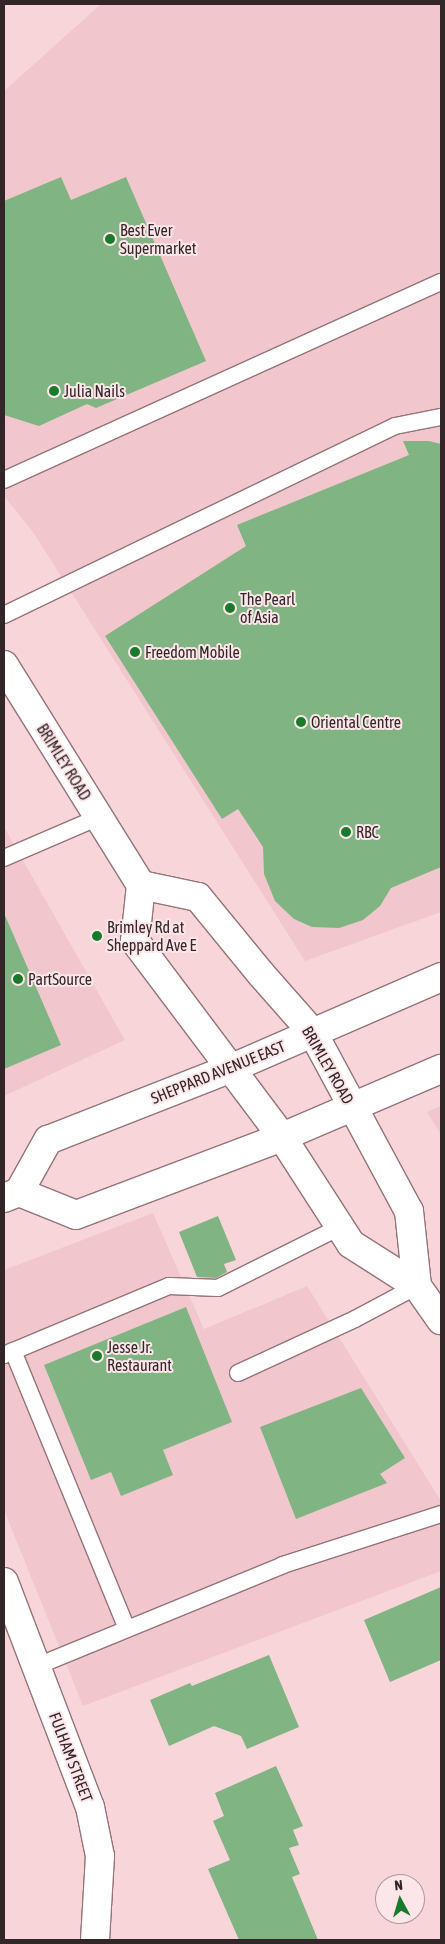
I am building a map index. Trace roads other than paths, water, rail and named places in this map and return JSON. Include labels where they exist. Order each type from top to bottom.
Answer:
[{"type":"main road","name":"BRIMLEY ROAD","points":[[4,665],[141,885],[135,941],[282,1137],[351,1244],[417,1286],[441,1320]]},
{"type":"main road","name":"BRIMLEY ROAD","points":[[141,885],[198,896],[261,974],[313,1033],[409,1211],[417,1286]]},
{"type":"main road","name":"SHEPPARD AVENUE EAST","points":[[441,977],[232,1068],[48,1140],[11,1195],[76,1215],[282,1137],[441,1069]]},
{"type":"main road","name":"FULHAM STREET","points":[[4,1582],[90,1807],[100,1856],[95,1940]]},
{"type":"lane","points":[[4,480],[441,282]]},
{"type":"lane","points":[[4,616],[395,426],[441,417]]},
{"type":"lane","points":[[4,858],[99,817]]},
{"type":"lane","points":[[127,1629],[8,1353],[169,1286],[218,1288],[340,1227]]},
{"type":"lane","points":[[238,1373],[355,1319],[417,1286]]},
{"type":"lane","points":[[36,1666],[283,1565],[441,1514]]},
{"type":"place","name":"Best Ever Supermarket","points":[[110,239]]},
{"type":"place","name":"Julia Nails","points":[[54,391]]},
{"type":"place","name":"The Pearl of Asia","points":[[230,608]]},
{"type":"place","name":"Freedom Mobile","points":[[135,652]]},
{"type":"place","name":"Oriental Centre","points":[[301,722]]},
{"type":"place","name":"RBC","points":[[346,832]]},
{"type":"place","name":"Brimley Rd at Sheppard Ave E","points":[[97,936]]},
{"type":"place","name":"PartSource","points":[[18,979]]},
{"type":"place","name":"Jesse Jr. Restaurant","points":[[97,1356]]}]
